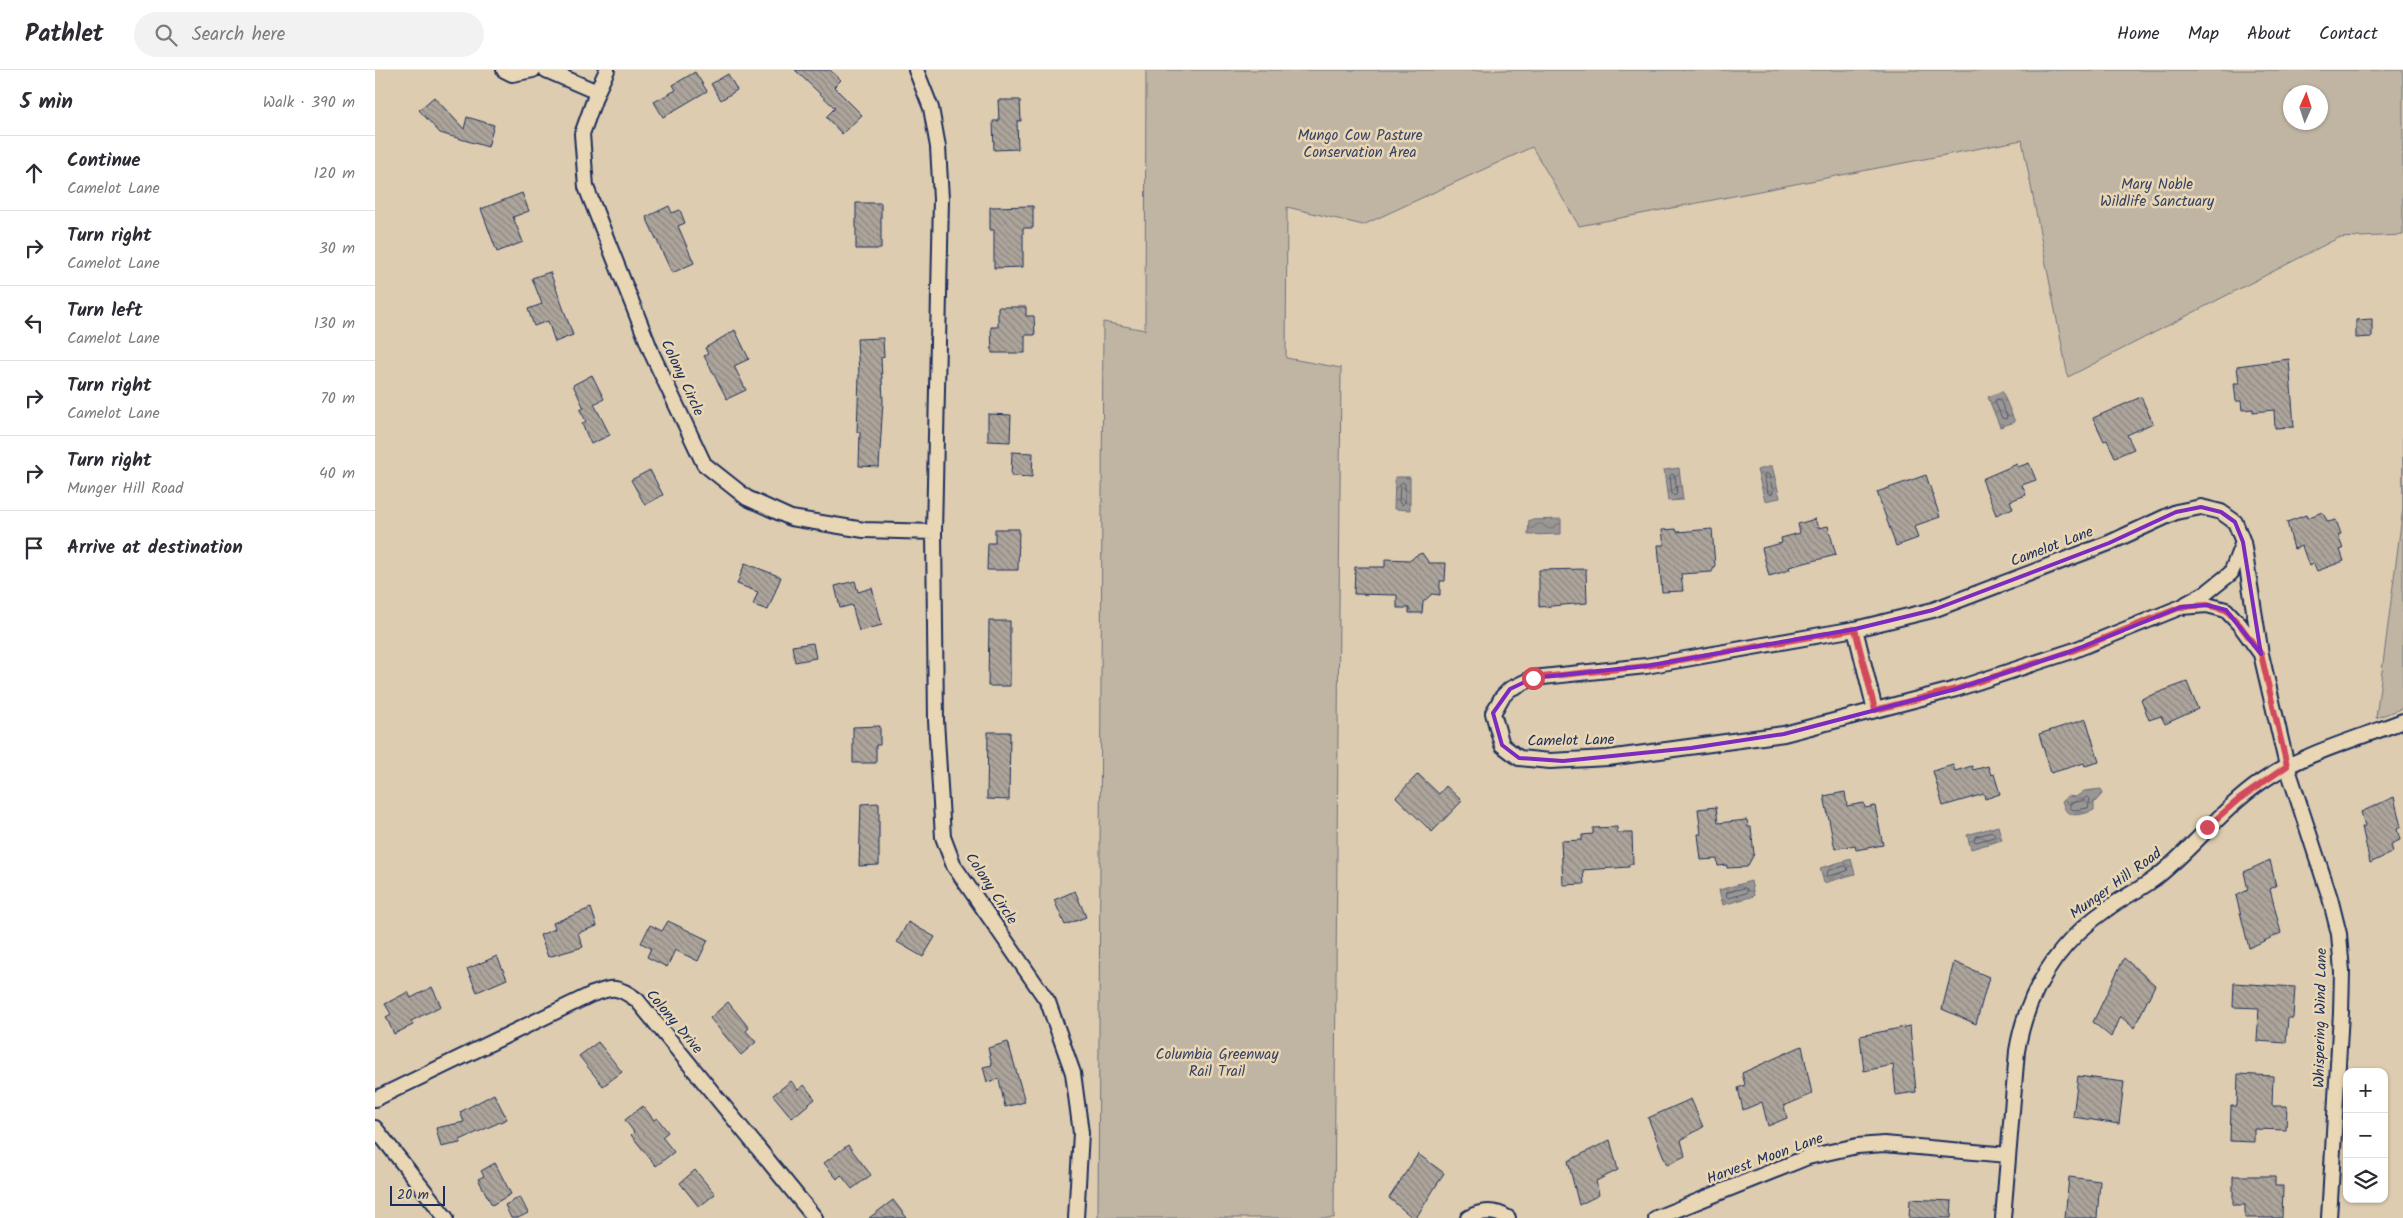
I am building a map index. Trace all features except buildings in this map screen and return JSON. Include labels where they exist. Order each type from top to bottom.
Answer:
[{"type":"street","points":[[504,70],[512,74],[533,70]]},
{"type":"street","points":[[546,70],[597,92]]},
{"type":"street","name":"Colony Circle","points":[[607,70],[582,134],[586,187],[653,356],[704,464],[747,498],[791,518],[864,530],[935,532]]},
{"type":"street","name":"Colony Circle","points":[[917,70],[931,108],[939,147],[935,532],[937,720],[943,837],[954,866],[1048,1002],[1073,1073],[1081,1133],[1076,1218]]},
{"type":"street","name":"Camelot Lane","points":[[2243,542],[2231,573],[2206,592],[2181,607],[2072,651],[1956,689],[1766,736],[1608,758],[1550,761],[1519,758],[1501,745],[1493,713],[1502,697],[1510,690],[1533,678],[1647,666],[1855,629],[1933,610],[2109,543],[2176,512],[2201,507],[2221,512],[2235,522],[2243,542],[2261,654],[2287,766]]},
{"type":"street","name":"Camelot Lane","points":[[2181,607],[2207,605],[2226,610],[2240,625],[2261,654]]},
{"type":"street","points":[[1855,629],[1875,710]]},
{"type":"street","name":"Munger Hill Road","points":[[2003,1218],[2021,1024],[2031,997],[2057,953],[2078,931],[2108,908],[2147,885],[2167,869],[2238,800],[2287,766],[2403,722]]},
{"type":"street","name":"Whispering Wind Lane","points":[[2287,766],[2330,898],[2339,934],[2341,1013],[2329,1218]]},
{"type":"street","name":"Colony Drive","points":[[375,1099],[590,995],[609,988],[623,989],[637,1000],[815,1218]]},
{"type":"street","points":[[375,1128],[446,1218]]},
{"type":"street","name":"Harvest Moon Lane","points":[[1656,1218],[1808,1157],[1857,1146],[1893,1145],[2008,1155]]},
{"type":"street","points":[[1468,1218],[1484,1212],[1500,1213],[1509,1218]]},
{"type":"highlighted area","points":[[2201,507],[2221,512],[2235,522],[2243,542],[2261,654],[2226,610],[2207,605],[2181,607],[2072,651],[1956,689],[1784,734],[1691,748],[1563,761],[1519,758],[1502,745],[1493,713],[1510,689],[1533,678],[1646,666],[1855,629],[1933,610],[2109,543],[2176,512]]},
{"type":"green space","points":[[1146,70],[2403,70],[2403,235],[2338,238],[2068,377],[2022,140],[1579,226],[1532,147],[1363,225],[1287,207],[1286,358],[1341,368],[1334,1218],[1098,1218],[1103,322],[1145,330]]},
{"type":"green space","points":[[2403,508],[2403,708],[2376,718]]},
{"type":"water","points":[[2002,391],[2015,422],[2000,427],[1988,397]]},
{"type":"water","points":[[1772,466],[1780,498],[1765,501],[1757,470]]},
{"type":"water","points":[[1679,468],[1683,500],[1668,501],[1664,470]]},
{"type":"water","points":[[1395,477],[1410,477],[1410,510],[1394,509]]},
{"type":"water","points":[[1561,519],[1561,534],[1528,535],[1529,520]]},
{"type":"water","points":[[2101,789],[2103,793],[2094,803],[2094,810],[2084,814],[2072,815],[2065,810],[2062,802],[2067,796],[2076,797],[2084,791]]},
{"type":"water","points":[[1998,826],[2002,840],[1971,849],[1967,835]]},
{"type":"water","points":[[1851,859],[1855,874],[1824,883],[1820,868]]},
{"type":"water","points":[[1751,881],[1754,896],[1723,905],[1719,890]]},
{"type":"route","points":[[1533,678],[1647,666],[1855,629],[1875,710],[1956,689],[2072,651],[2181,607],[2207,605],[2226,610],[2240,625],[2261,654],[2287,766],[2261,782],[2207,827]]},
{"type":"park label","name":"Mungo Cow Pasture Conservation Area","points":[[1360,144]]},
{"type":"park label","name":"Mary Noble Wildlife Sanctuary","points":[[2157,194]]},
{"type":"park label","name":"Columbia Greenway Rail Trail","points":[[1217,1064]]}]
